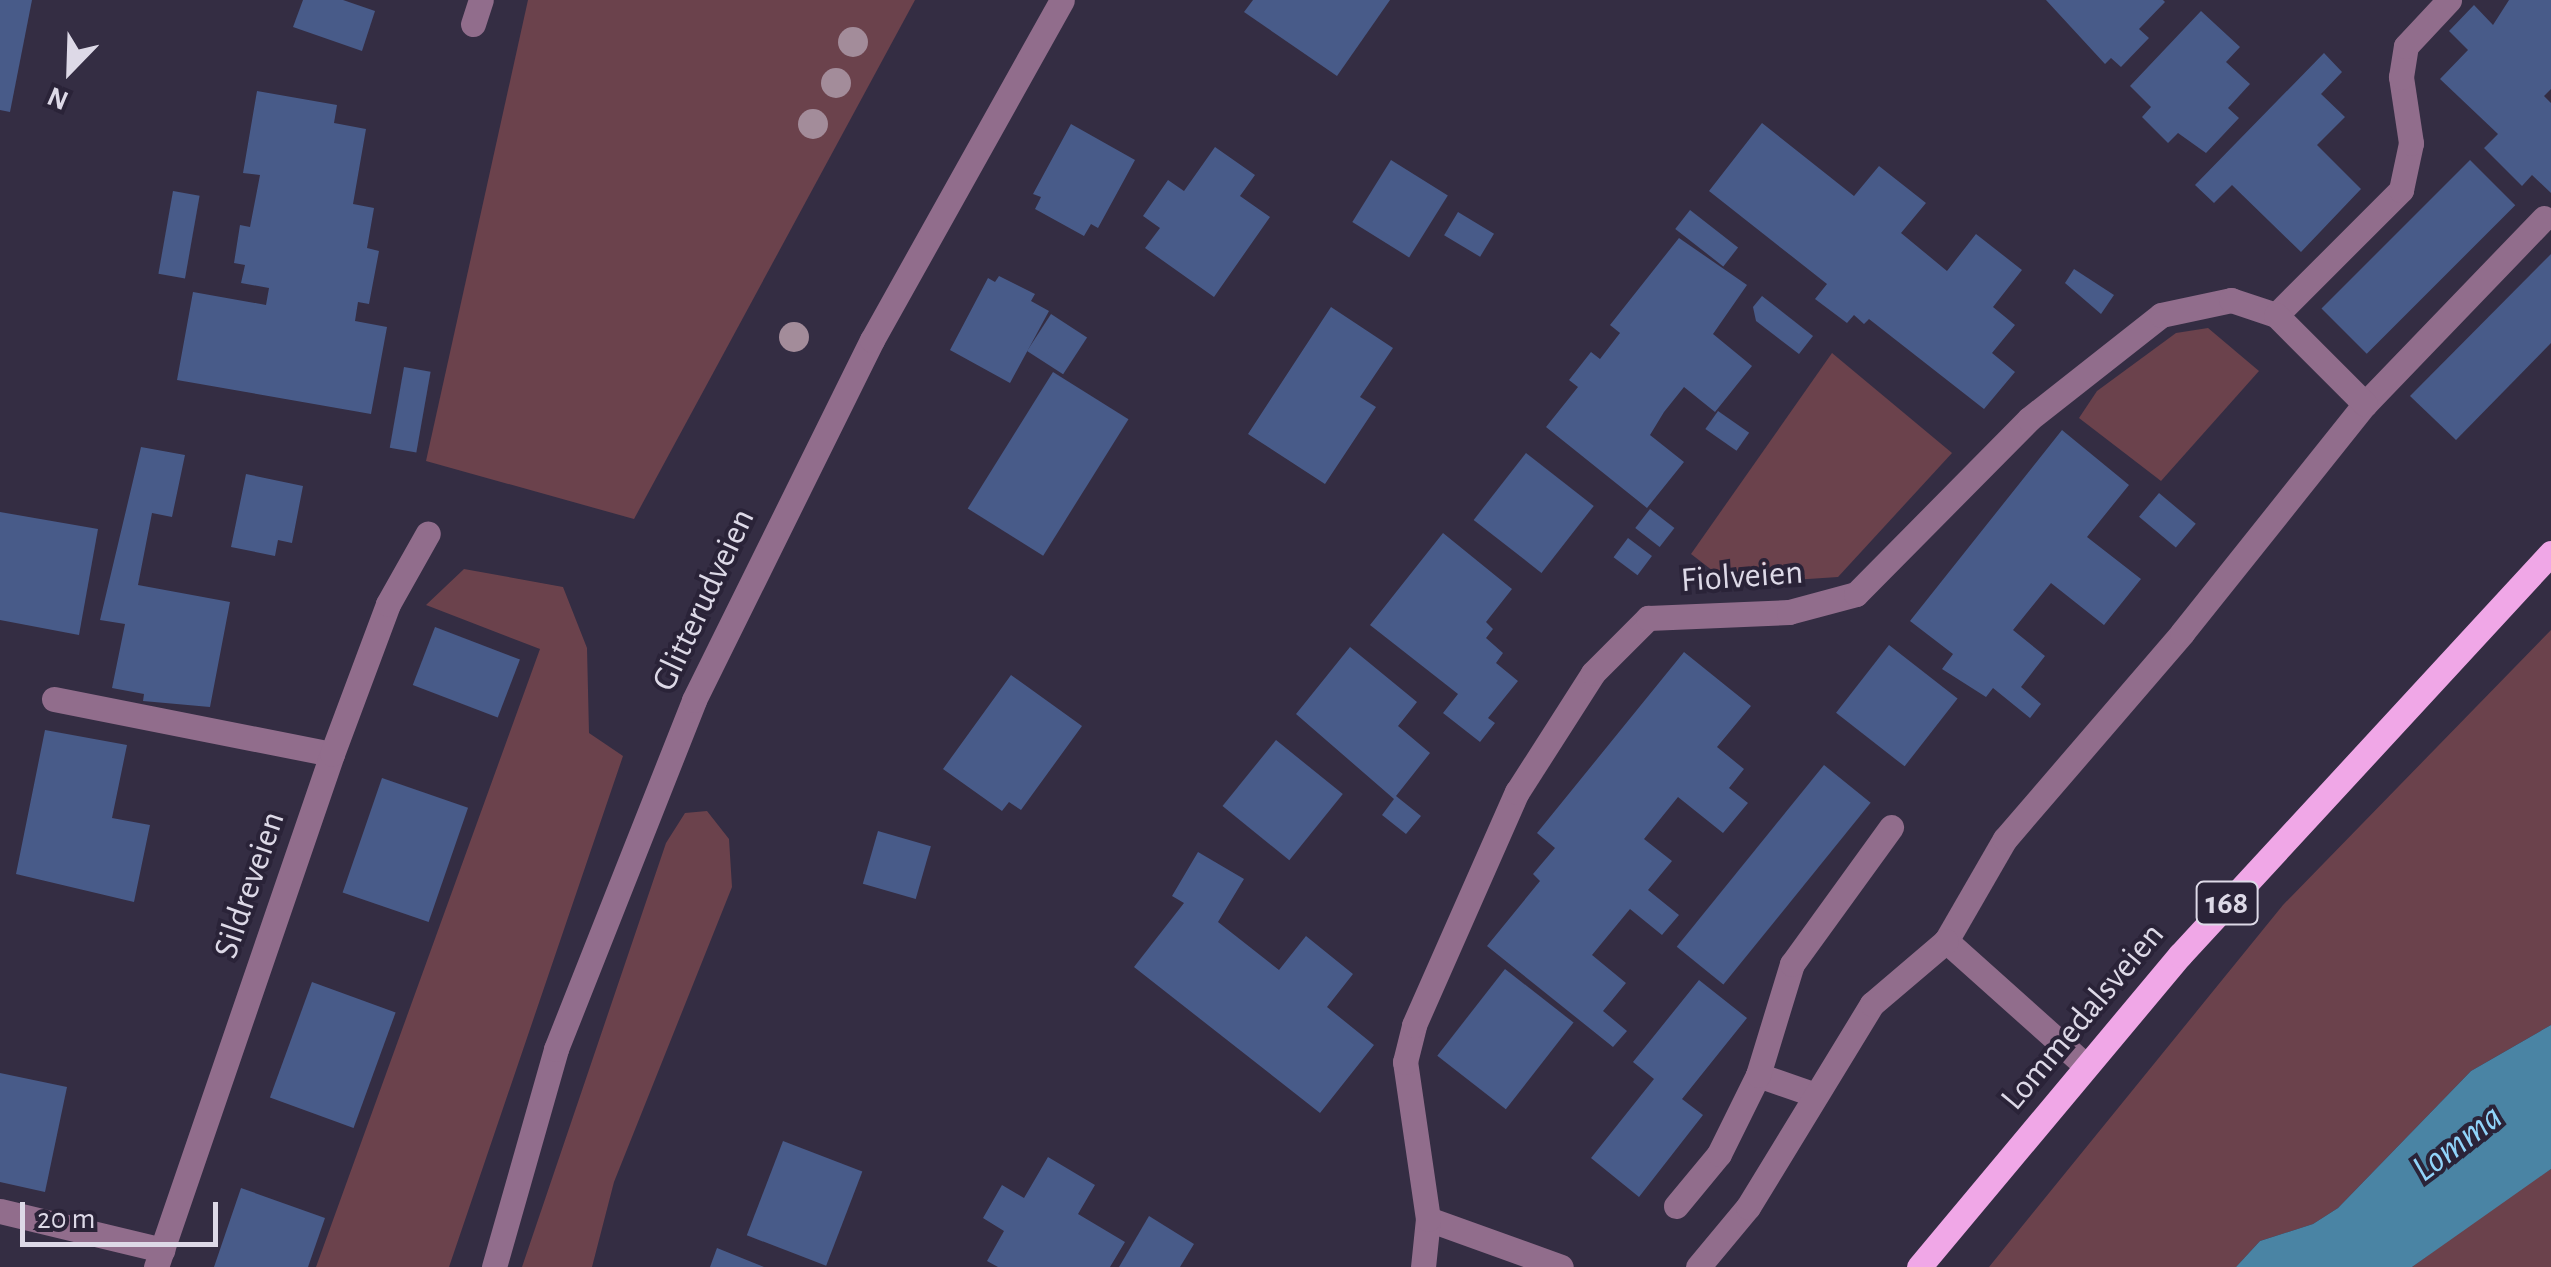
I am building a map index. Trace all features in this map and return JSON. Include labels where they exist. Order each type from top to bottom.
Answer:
[{"type":"main road","name":"Lommedalsveien","points":[[1919,1267],[2086,1066],[2286,836],[2551,553]]},
{"type":"street","name":"Glitterudveien","points":[[494,1267],[556,1049],[694,700],[872,340],[1062,0]]},
{"type":"street","points":[[2276,315],[2401,190],[2412,142],[2401,77],[2406,46],[2449,0]]},
{"type":"street","points":[[1698,1267],[1748,1207],[1812,1094],[1872,1004],[1946,941],[2005,839],[2182,633],[2365,404],[2544,218]]},
{"type":"street","name":"Fiolveien","points":[[1422,1267],[1428,1219],[1405,1062],[1414,1025],[1517,792],[1593,673],[1648,618],[1789,612],[1856,594],[2029,418],[2161,315],[2231,300],[2276,315],[2302,334],[2365,404]]},
{"type":"street","name":"Sildreveien","points":[[158,1258],[332,754],[388,604],[428,532]]},
{"type":"street","points":[[54,699],[332,754]]},
{"type":"street","points":[[1676,1206],[1719,1154],[1758,1076],[1792,964],[1891,827]]},
{"type":"street","points":[[1946,941],[2086,1066]]},
{"type":"street","points":[[1758,1076],[1812,1094]]},
{"type":"street","points":[[0,1212],[158,1258]]},
{"type":"street","points":[[1428,1219],[1561,1267]]},
{"type":"shaded area","points":[[528,0],[915,0],[634,519],[426,461]]},
{"type":"shaded area","points":[[2208,328],[2259,371],[2161,481],[2079,418],[2097,391],[2176,333]]},
{"type":"shaded area","points":[[1832,353],[1952,453],[1838,577],[1730,584],[1691,554]]},
{"type":"shaded area","points":[[464,569],[563,587],[587,648],[589,733],[623,756],[449,1267],[316,1267],[540,649],[426,605]]},
{"type":"shaded area","points":[[2551,630],[2551,1025],[2471,1071],[2338,1208],[2313,1224],[2260,1241],[2236,1267],[1989,1267],[2283,905]]},
{"type":"shaded area","points":[[707,811],[729,839],[732,887],[614,1182],[592,1267],[522,1267],[666,843],[685,813]]},
{"type":"shaded area","points":[[2551,1169],[2551,1267],[2412,1267],[2516,1191]]},
{"type":"water","name":"Lomma","points":[[2551,1025],[2551,1169],[2412,1267],[2236,1267],[2260,1241],[2313,1224],[2338,1208],[2471,1071]]},
{"type":"building","points":[[0,0],[32,0],[10,112],[0,110]]},
{"type":"building","points":[[303,0],[343,0],[375,11],[362,51],[293,27]]},
{"type":"building","points":[[1253,0],[1390,0],[1337,76],[1244,12]]},
{"type":"building","points":[[2046,0],[2165,2],[2139,29],[2149,38],[2121,67],[2111,58],[2105,64]]},
{"type":"building","points":[[2509,0],[2551,0],[2551,89],[2544,96],[2551,103],[2551,193],[2532,175],[2522,186],[2484,148],[2498,134],[2440,79],[2468,50],[2449,31],[2474,5],[2493,25]]},
{"type":"building","points":[[2201,11],[2240,47],[2226,62],[2250,84],[2228,108],[2239,118],[2206,153],[2178,133],[2168,143],[2142,117],[2151,107],[2130,86]]},
{"type":"building","points":[[2324,53],[2342,72],[2321,94],[2345,117],[2317,145],[2361,189],[2301,252],[2232,185],[2214,203],[2195,185]]},
{"type":"building","points":[[257,91],[337,105],[334,123],[366,129],[353,204],[374,208],[367,248],[379,251],[369,304],[358,302],[355,321],[387,327],[371,414],[177,380],[193,292],[266,305],[269,288],[241,283],[245,265],[234,263],[240,225],[250,227],[260,175],[243,173]]},
{"type":"building","points":[[1762,123],[1854,196],[1879,166],[1926,203],[1901,233],[1947,271],[1976,234],[2022,270],[1993,307],[2015,325],[1992,353],[2015,372],[1984,409],[1869,319],[1864,324],[1854,315],[1847,323],[1815,299],[1827,284],[1709,191]]},
{"type":"building","points":[[1071,124],[1135,160],[1098,228],[1091,224],[1084,236],[1035,209],[1041,197],[1033,194]]},
{"type":"building","points":[[1215,147],[1255,175],[1240,196],[1270,217],[1214,297],[1145,248],[1160,228],[1143,216],[1168,180],[1184,191]]},
{"type":"building","points":[[1391,160],[1448,196],[1409,257],[1352,222]]},
{"type":"building","points":[[2470,160],[2515,205],[2367,354],[2322,308]]},
{"type":"building","points":[[173,191],[200,196],[185,278],[158,274]]},
{"type":"building","points":[[1690,210],[1738,248],[1723,266],[1675,229]]},
{"type":"building","points":[[1458,212],[1494,234],[1480,257],[1444,235]]},
{"type":"building","points":[[1679,238],[1747,285],[1713,334],[1752,366],[1715,412],[1684,387],[1664,412],[1650,435],[1684,462],[1647,508],[1546,427],[1578,387],[1569,380],[1591,352],[1600,359],[1620,333],[1610,325]]},
{"type":"building","points":[[2551,254],[2551,343],[2456,440],[2410,396]]},
{"type":"building","points":[[2074,269],[2114,295],[2101,314],[2065,283]]},
{"type":"building","points":[[999,276],[1035,294],[1031,301],[1049,311],[1010,383],[950,350],[988,278],[995,282]]},
{"type":"building","points":[[1762,296],[1813,336],[1799,354],[1756,321],[1753,307]]},
{"type":"building","points":[[1331,307],[1393,348],[1360,397],[1376,407],[1325,484],[1248,434]]},
{"type":"building","points":[[1051,314],[1087,337],[1063,374],[1027,351]]},
{"type":"building","points":[[404,367],[431,372],[416,452],[390,448]]},
{"type":"building","points":[[1053,372],[1128,419],[1043,556],[968,509]]},
{"type":"building","points":[[1718,411],[1749,433],[1737,451],[1705,429]]},
{"type":"building","points":[[2062,430],[2129,485],[2087,537],[2141,579],[2104,625],[2051,583],[2013,630],[2045,656],[2021,687],[2041,704],[2030,718],[1993,688],[1986,697],[1942,669],[1953,654],[1910,621]]},
{"type":"building","points":[[141,447],[185,455],[172,517],[152,513],[138,585],[230,602],[210,707],[143,701],[144,694],[112,688],[125,624],[100,620]]},
{"type":"building","points":[[1526,453],[1594,506],[1541,573],[1474,520]]},
{"type":"building","points":[[246,474],[303,486],[292,543],[278,540],[275,556],[231,547]]},
{"type":"building","points":[[2159,493],[2196,524],[2176,548],[2139,517]]},
{"type":"building","points":[[1650,509],[1674,528],[1660,547],[1635,528]]},
{"type":"building","points":[[0,512],[98,529],[79,635],[0,620]]},
{"type":"building","points":[[1443,533],[1512,589],[1486,622],[1493,629],[1486,638],[1503,653],[1496,663],[1518,681],[1488,718],[1495,723],[1480,742],[1443,713],[1458,694],[1370,625]]},
{"type":"building","points":[[1628,538],[1652,556],[1638,575],[1614,557]]},
{"type":"building","points":[[435,627],[520,660],[498,717],[413,685]]},
{"type":"building","points":[[1889,645],[1958,699],[1905,766],[1836,713]]},
{"type":"building","points":[[1350,647],[1417,702],[1398,726],[1430,753],[1396,796],[1421,816],[1406,834],[1382,815],[1394,799],[1296,714]]},
{"type":"building","points":[[1684,652],[1751,706],[1717,747],[1744,769],[1729,788],[1748,803],[1723,833],[1678,797],[1644,839],[1672,861],[1648,890],[1679,915],[1662,935],[1630,909],[1592,955],[1626,983],[1603,1011],[1627,1031],[1613,1047],[1487,946],[1540,881],[1533,874],[1555,848],[1537,833]]},
{"type":"building","points":[[1011,675],[1082,726],[1021,810],[1009,802],[1002,811],[943,769]]},
{"type":"building","points":[[45,730],[127,745],[112,818],[150,825],[134,902],[16,874]]},
{"type":"building","points":[[1276,740],[1343,794],[1289,860],[1223,806]]},
{"type":"building","points":[[1824,765],[1871,803],[1723,985],[1677,947]]},
{"type":"building","points":[[382,778],[468,808],[429,922],[343,892]]},
{"type":"building","points":[[878,831],[931,846],[916,899],[863,884]]},
{"type":"building","points":[[1198,852],[1244,879],[1218,922],[1279,970],[1306,936],[1353,974],[1327,1007],[1374,1045],[1320,1113],[1134,967],[1184,903],[1172,896]]},
{"type":"building","points":[[1505,969],[1574,1023],[1506,1109],[1437,1056]]},
{"type":"building","points":[[1699,980],[1747,1018],[1682,1099],[1703,1115],[1639,1197],[1591,1158],[1654,1079],[1633,1062]]},
{"type":"building","points":[[312,982],[396,1012],[354,1128],[270,1098]]},
{"type":"building","points":[[0,1073],[67,1087],[45,1192],[0,1182]]},
{"type":"building","points":[[783,1141],[862,1171],[826,1266],[747,1235]]},
{"type":"building","points":[[1048,1157],[1095,1185],[1078,1214],[1125,1242],[1110,1267],[998,1267],[987,1261],[1004,1231],[983,1218],[1002,1185],[1024,1198]]},
{"type":"building","points":[[241,1188],[325,1218],[308,1267],[214,1267]]},
{"type":"building","points":[[1149,1216],[1194,1244],[1180,1267],[1119,1267]]},
{"type":"building","points":[[717,1248],[764,1267],[710,1267]]}]
